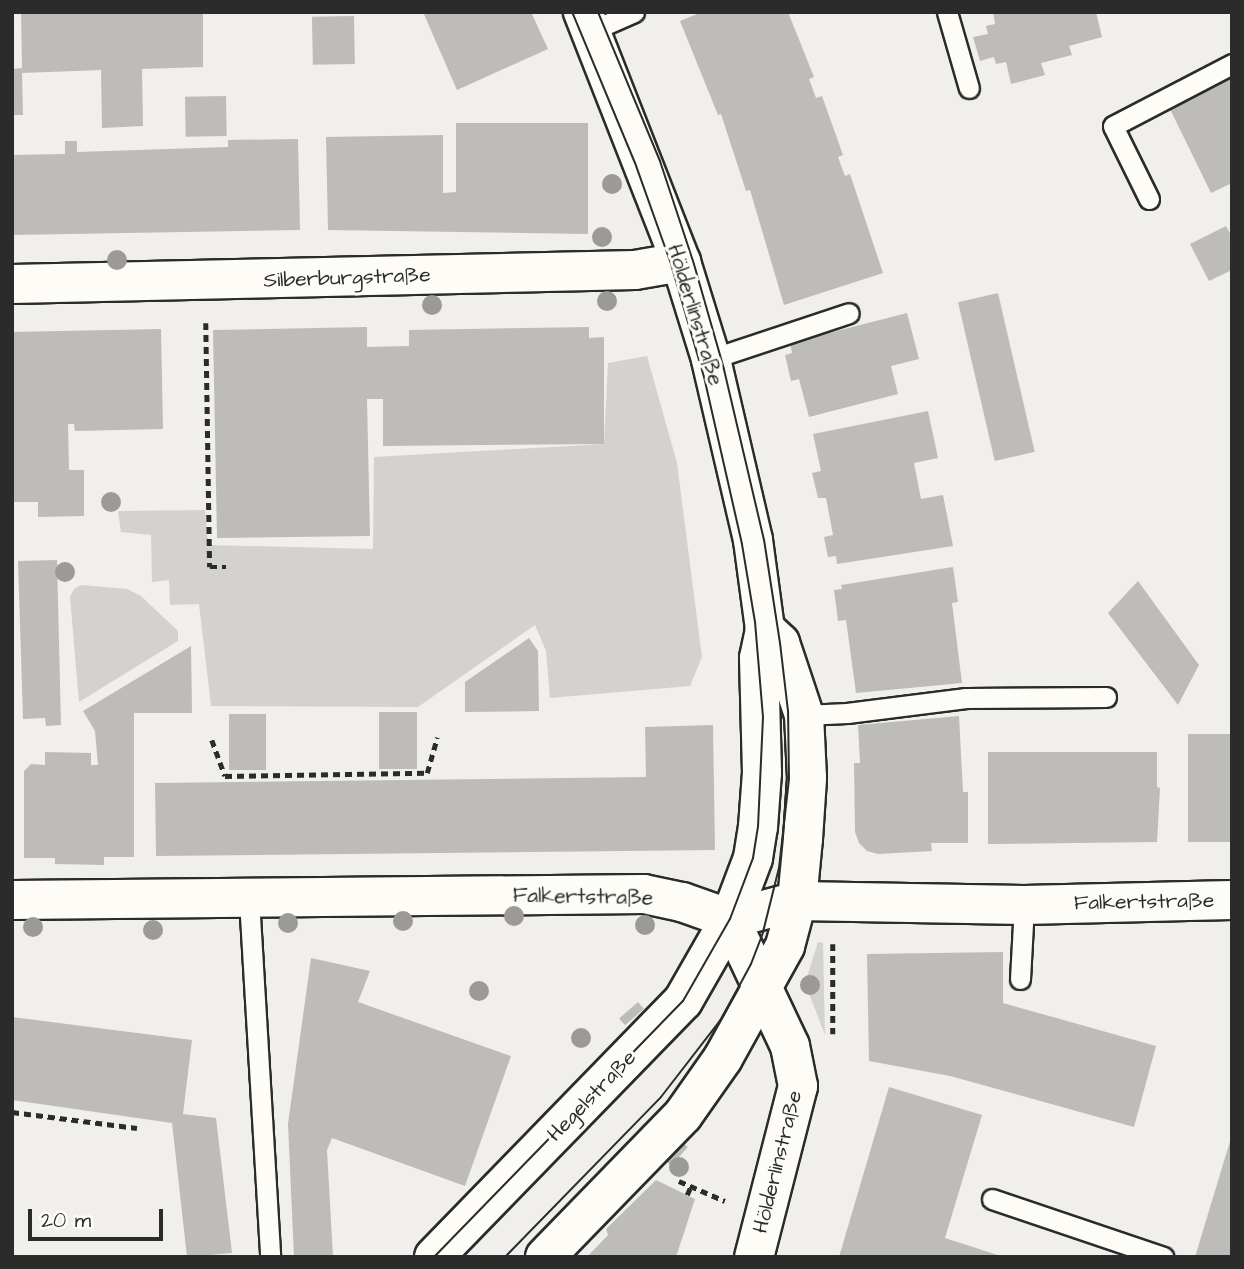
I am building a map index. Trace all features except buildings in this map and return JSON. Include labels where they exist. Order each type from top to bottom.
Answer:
[{"type":"street","name":"Hölderlinstraße","points":[[587,22],[681,262],[711,359],[753,540],[765,629],[759,658],[762,773],[753,858],[730,919],[790,1046],[798,1086],[754,1257]]},
{"type":"street","name":"Silberburgstraße","points":[[12,284],[635,270],[681,262]]},
{"type":"street","name":"Hölderlinstraße","points":[[764,989],[785,946],[797,901],[807,778],[804,715],[780,643],[765,629]]},
{"type":"street","name":"Falkertstraße","points":[[12,900],[644,894],[682,902],[730,919],[797,901],[1024,905],[1232,900]]},
{"type":"street","name":"Hegelstraße","points":[[434,1257],[683,1002],[730,919]]},
{"type":"street","points":[[545,1257],[683,1115],[723,1058],[764,989]]},
{"type":"lane","points":[[587,22],[634,12]]},
{"type":"lane","points":[[947,12],[969,88]]},
{"type":"lane","points":[[1149,199],[1113,126],[1232,64]]},
{"type":"lane","points":[[711,359],[849,313]]},
{"type":"lane","points":[[804,715],[847,713],[965,698],[1106,697]]},
{"type":"lane","points":[[249,899],[270,1257]]},
{"type":"lane","points":[[1020,979],[1024,905]]},
{"type":"lane","points":[[992,1199],[1163,1257]]},
{"type":"path","points":[[185,282],[206,320],[210,567],[226,567]]},
{"type":"path","points":[[212,740],[225,776],[427,773],[437,737]]},
{"type":"path","points":[[12,1112],[137,1128]]},
{"type":"path","points":[[671,1177],[726,1202]]},
{"type":"path","points":[[687,1195],[691,1186]]},
{"type":"shaded area","points":[[647,356],[677,463],[702,657],[690,686],[550,698],[546,651],[535,625],[418,707],[211,706],[199,604],[170,605],[169,580],[152,582],[151,535],[121,532],[118,511],[205,510],[208,545],[373,549],[374,457],[604,444],[608,363]]},
{"type":"shaded area","points":[[81,585],[127,589],[141,596],[178,631],[178,641],[79,702],[70,597],[74,589]]},
{"type":"shaded area","points":[[818,942],[823,943],[825,1035],[805,983]]},
{"type":"tram line","points":[[434,1257],[683,1001],[730,919],[753,858],[758,827],[763,717],[755,622],[742,544],[704,377],[671,264],[635,163],[572,12]]},
{"type":"tram line","points":[[505,1257],[661,1097],[722,1018],[751,964],[763,932],[779,868],[789,779],[788,711],[764,540],[724,369],[693,261],[660,161],[598,12]]}]
